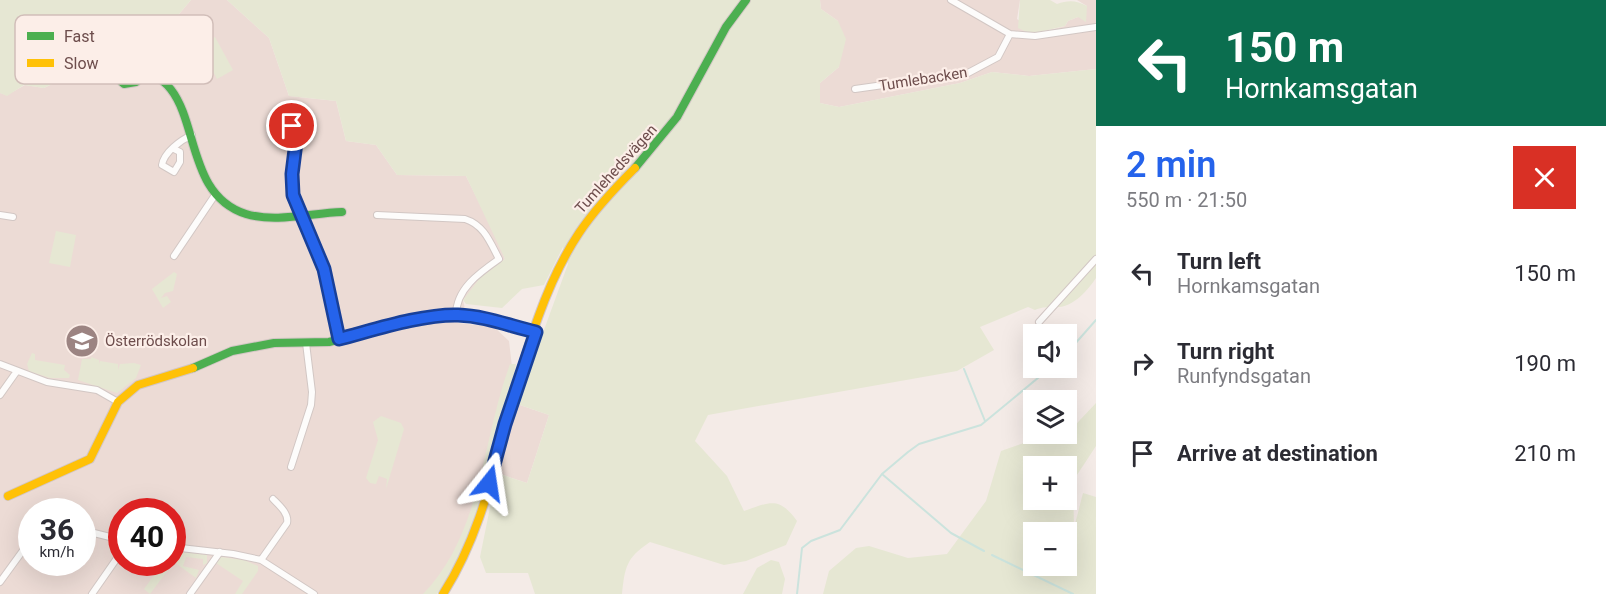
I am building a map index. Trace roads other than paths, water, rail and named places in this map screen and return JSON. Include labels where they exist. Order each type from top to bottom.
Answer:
[{"type":"street","name":"Tumlehedsvägen","points":[[443,594],[460,567],[474,536],[505,424],[558,271],[583,226],[599,205],[668,131],[730,19],[746,0]]},
{"type":"street","points":[[951,0],[1010,34],[1035,36],[1096,27]]},
{"type":"street","name":"Tumlebacken","points":[[855,89],[968,73],[998,57],[1010,34]]},
{"type":"street","points":[[165,84],[180,102],[192,135],[200,171],[215,195],[232,208],[249,215],[265,217],[321,211],[342,212]]},
{"type":"street","points":[[292,126],[296,142],[291,184],[299,215],[326,275],[339,339]]},
{"type":"street","points":[[174,149],[180,140],[192,135]]},
{"type":"street","points":[[174,256],[215,195]]},
{"type":"street","points":[[0,215],[13,216]]},
{"type":"street","points":[[377,215],[465,219],[474,222],[484,231],[499,259],[477,276],[459,296],[456,315]]},
{"type":"street","points":[[1039,322],[1096,259]]},
{"type":"street","points":[[8,496],[90,459],[118,402],[138,385],[179,374],[232,351],[267,343],[306,343],[339,339],[397,325],[456,315],[490,320],[536,332]]},
{"type":"street","points":[[291,467],[311,405],[312,392],[306,343]]},
{"type":"street","points":[[0,364],[47,382],[98,390],[118,402]]},
{"type":"street","points":[[0,396],[17,370]]},
{"type":"street","points":[[261,560],[288,519],[273,499]]},
{"type":"street","points":[[186,548],[261,560],[314,594]]},
{"type":"street","points":[[190,594],[220,552]]},
{"type":"street","points":[[0,582],[18,557]]},
{"type":"street","points":[[92,594],[108,571]]},
{"type":"waterway","points":[[1077,342],[1096,320]]},
{"type":"waterway","points":[[964,369],[985,421]]},
{"type":"waterway","points":[[797,594],[802,548],[811,541],[840,530],[882,474],[919,444],[981,425],[1038,378]]},
{"type":"waterway","points":[[882,474],[951,533],[984,551]]},
{"type":"waterway","points":[[992,555],[1073,594]]},
{"type":"place","name":"Österrödskolan","points":[[82,341]]}]
